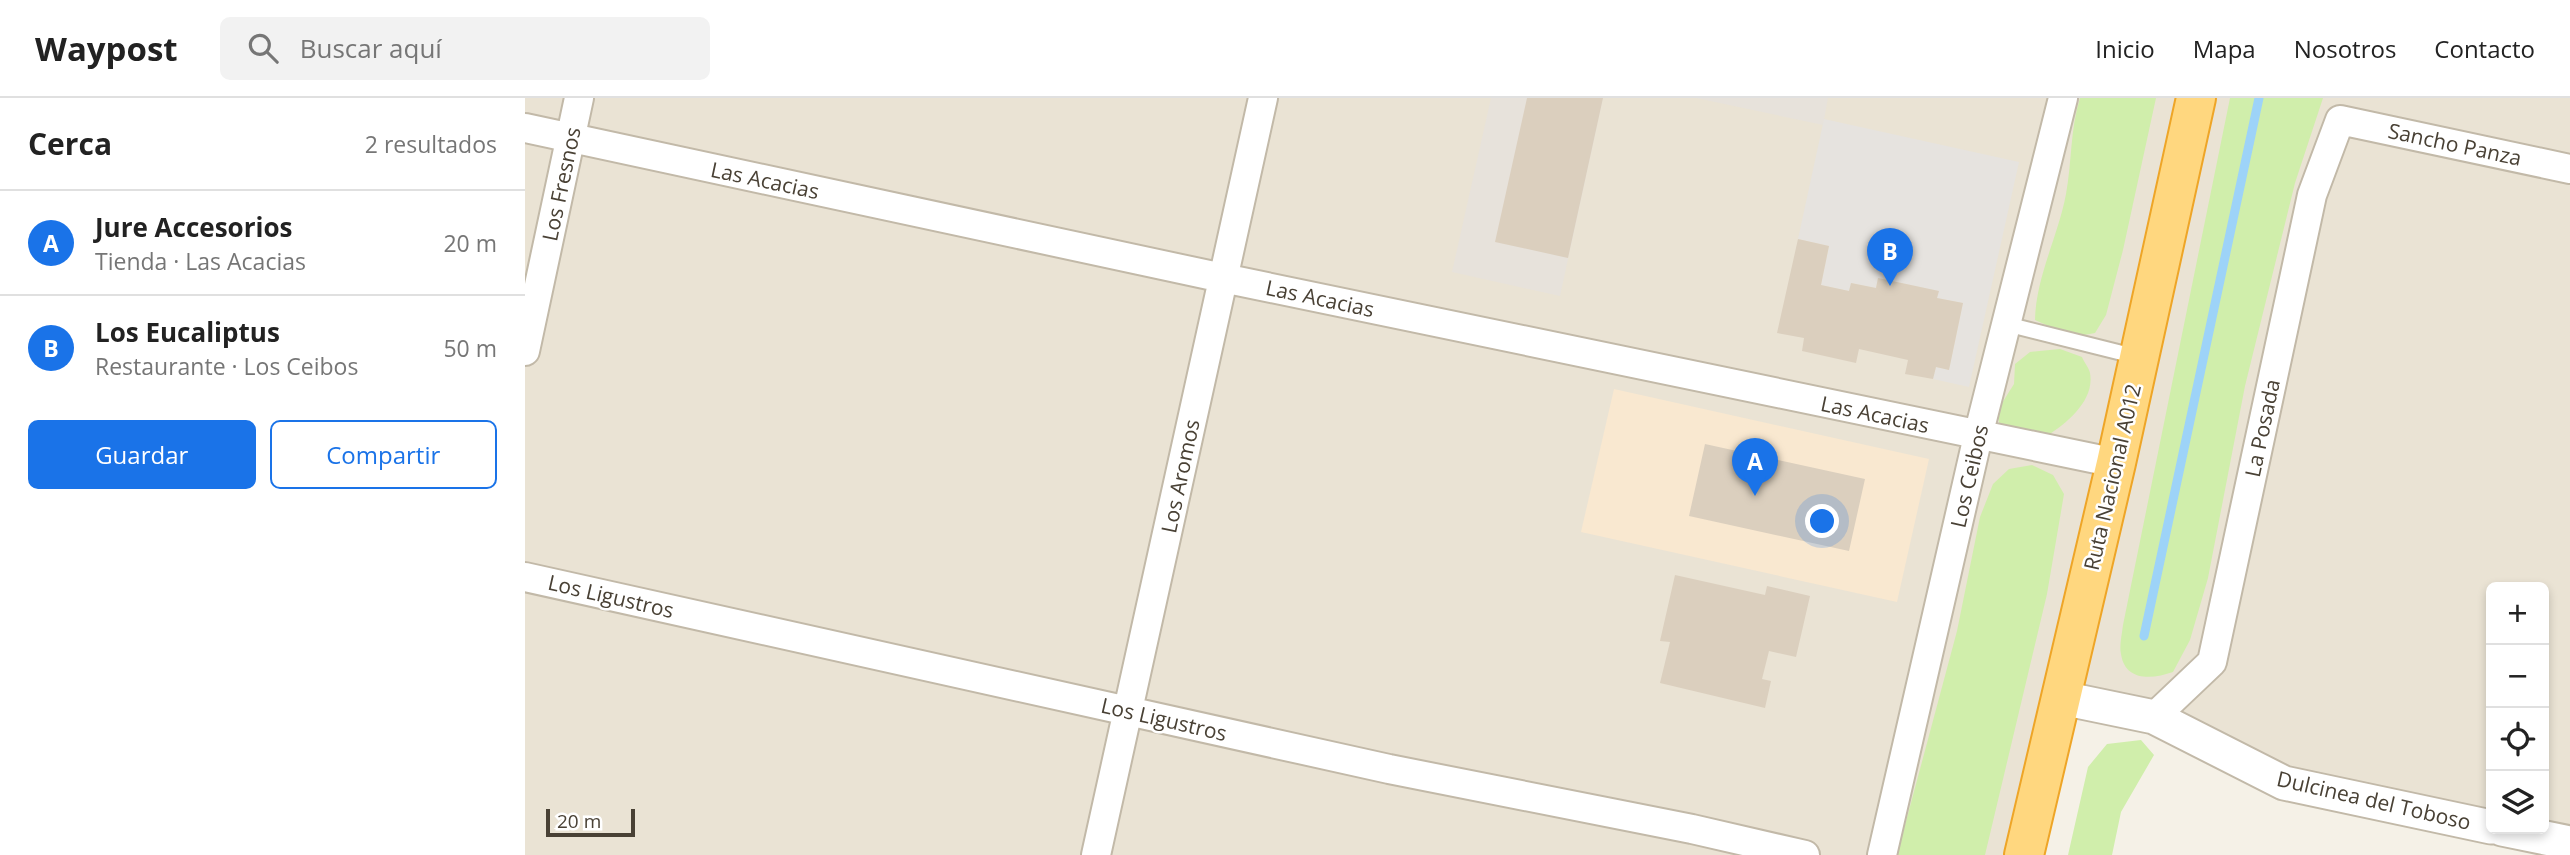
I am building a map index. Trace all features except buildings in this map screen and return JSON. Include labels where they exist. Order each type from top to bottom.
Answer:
[{"type":"highway","name":"Ruta Nacional A012","points":[[2024,855],[2116,463],[2196,98]]},
{"type":"street","name":"Los Fresnos","points":[[525,351],[579,98]]},
{"type":"street","name":"Los Aromos","points":[[1096,855],[1263,98]]},
{"type":"street","name":"Los Ceibos","points":[[1882,855],[1978,436],[2063,98]]},
{"type":"street","name":"Sancho Panza","points":[[2340,120],[2570,169]]},
{"type":"street","name":"La Posada","points":[[2154,716],[2212,662],[2312,195],[2340,120]]},
{"type":"street","name":"Las Acacias","points":[[525,128],[1223,278],[2116,463]]},
{"type":"street","name":"Los Ligustros","points":[[525,577],[1389,769],[1692,829],[1805,855]]},
{"type":"street","name":"Dulcinea del Toboso","points":[[2062,698],[2154,716],[2284,783],[2486,826]]},
{"type":"street","points":[[2526,834],[2570,843]]},
{"type":"lane","points":[[2006,324],[2139,357]]},
{"type":"shaded area","points":[[525,98],[2570,98],[2570,843],[2549,832],[2549,582],[2486,582],[2486,826],[2284,783],[2063,698],[2024,855],[525,855]]},
{"type":"shaded area","points":[[1491,98],[1603,98],[1560,296],[1452,272]]},
{"type":"shaded area","points":[[1696,98],[1828,98],[1823,125]]},
{"type":"shaded area","points":[[1824,119],[2019,162],[1969,387],[1933,379],[1936,367],[1949,370],[1963,303],[1937,298],[1938,291],[1878,278],[1876,288],[1852,283],[1849,291],[1821,285],[1829,246],[1798,239]]},
{"type":"shaded area","points":[[1614,389],[1929,459],[1897,602],[1581,532]]},
{"type":"green space","points":[[2080,98],[2156,98],[2106,315],[2095,333],[2073,337],[2035,320],[2039,288],[2066,194],[2074,122]]},
{"type":"green space","points":[[2230,98],[2323,98],[2295,183],[2245,386],[2208,578],[2190,640],[2173,672],[2141,676],[2128,670],[2124,663],[2120,647],[2123,625]]},
{"type":"green space","points":[[2060,349],[2082,357],[2089,371],[2088,392],[2078,410],[2048,435],[2000,428],[1997,411],[2014,384],[2015,364],[2030,352]]},
{"type":"green space","points":[[2032,465],[2053,475],[2064,494],[2047,594],[1985,855],[1897,855],[1957,631],[1980,517],[1993,484],[2009,469]]},
{"type":"green space","points":[[2141,740],[2154,755],[2121,812],[2112,855],[2068,855],[2088,767],[2107,744]]},
{"type":"waterway","points":[[2144,636],[2259,98]]},
{"type":"place","name":"Los Eucaliptus","points":[[1890,286]]},
{"type":"place","name":"Jure Accesorios","points":[[1755,496]]}]
